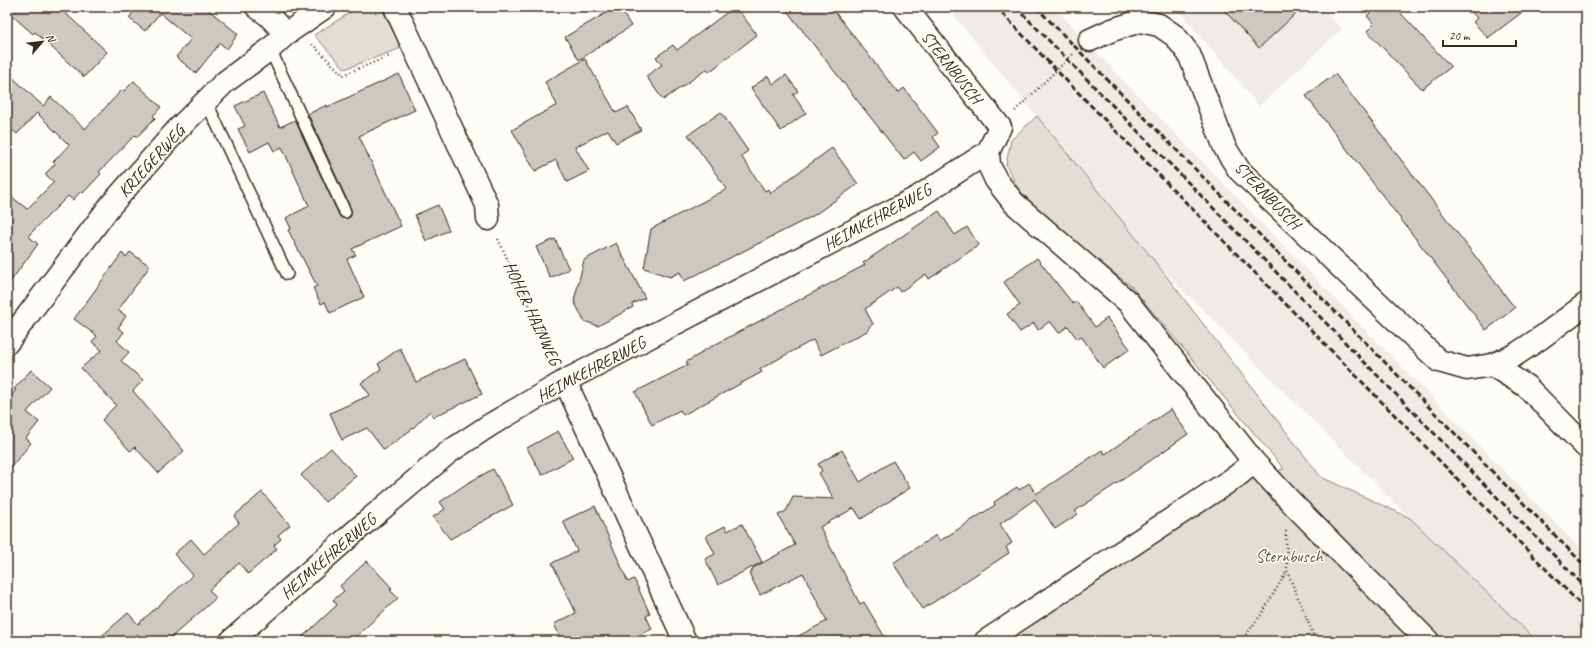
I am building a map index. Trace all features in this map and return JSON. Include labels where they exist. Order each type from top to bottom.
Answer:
[{"type":"street","points":[[257,7],[291,30]]},
{"type":"street","name":"KRIEGERWEG","points":[[7,344],[110,206],[177,130],[225,82],[270,49],[291,30],[325,7]]},
{"type":"street","points":[[395,7],[487,205],[488,219]]},
{"type":"street","name":"STERNBUSCH","points":[[905,7],[1000,127]]},
{"type":"street","name":"STERNBUSCH","points":[[1090,40],[1118,27],[1140,22],[1159,25],[1175,36],[1189,54],[1225,148],[1238,170],[1439,361],[1467,369],[1492,365],[1516,354],[1542,337],[1586,304]]},
{"type":"street","points":[[1000,127],[988,152],[989,165],[996,180],[1014,203],[1128,302],[1254,462],[1293,504],[1428,641]]},
{"type":"street","name":"HEIMKEHRERWEG","points":[[231,641],[358,529],[450,452],[490,425],[565,381],[918,197],[988,152]]},
{"type":"street","points":[[1492,365],[1526,386],[1586,447]]},
{"type":"street","name":"HOHER HAINWEG","points":[[565,381],[685,641]]},
{"type":"street","points":[[986,641],[1236,476],[1254,462]]},
{"type":"lane","points":[[270,49],[345,212]]},
{"type":"lane","points":[[206,101],[287,274]]},
{"type":"path","points":[[291,30],[342,75],[413,47]]},
{"type":"path","points":[[1000,127],[1052,74],[1090,40]]},
{"type":"path","name":"HOHER HAINWEG","points":[[488,219],[565,381]]},
{"type":"path","points":[[1293,504],[1286,532],[1287,571],[1316,641]]},
{"type":"path","points":[[1241,641],[1261,615],[1287,571]]},
{"type":"shaded area","points":[[947,7],[1054,7],[1351,315],[1586,554],[1586,641],[1537,641],[1410,518],[1157,264]]},
{"type":"shaded area","points":[[1176,7],[1333,7],[1326,13],[1342,29],[1259,106]]},
{"type":"green space","points":[[359,7],[381,7],[401,48],[345,69],[314,35]]},
{"type":"green space","name":"Sternbusch","points":[[1037,116],[1157,264],[1321,477],[1410,518],[1537,641],[1005,641],[1256,476],[1284,469],[1131,286],[1057,229],[1019,190],[1006,165],[1011,140]]},
{"type":"building","points":[[7,7],[59,7],[107,52],[84,77],[35,32],[33,34],[7,11]]},
{"type":"building","points":[[137,7],[205,7],[238,34],[227,49],[220,43],[196,73],[176,57],[191,39],[160,13],[145,31],[129,18]]},
{"type":"building","points":[[616,7],[619,7],[631,26],[579,60],[565,37]]},
{"type":"building","points":[[736,7],[757,35],[709,72],[707,69],[663,100],[646,76],[662,65],[656,57],[673,45],[677,50]]},
{"type":"building","points":[[784,7],[831,7],[898,93],[904,88],[938,133],[933,137],[940,147],[921,161],[914,152],[904,160]]},
{"type":"building","points":[[1221,7],[1303,7],[1259,48]]},
{"type":"building","points":[[1376,7],[1395,7],[1451,67],[1422,89],[1367,31],[1374,24],[1367,16]]},
{"type":"building","points":[[1467,7],[1529,7],[1488,38],[1473,22],[1477,18]]},
{"type":"building","points":[[585,59],[616,113],[628,107],[641,130],[616,143],[608,130],[575,147],[589,171],[567,182],[556,160],[535,171],[512,130],[557,105],[545,82]]},
{"type":"building","points":[[7,72],[43,106],[51,97],[85,129],[122,90],[124,91],[134,81],[161,107],[153,116],[155,118],[137,137],[135,135],[99,172],[101,174],[83,193],[81,191],[73,200],[68,196],[28,236],[38,244],[7,286],[7,193],[27,209],[54,182],[45,174],[55,164],[53,162],[69,145],[37,113],[17,134],[7,125]]},
{"type":"building","points":[[399,74],[415,110],[359,136],[401,226],[352,249],[356,255],[347,259],[364,297],[330,313],[325,302],[321,304],[313,288],[317,286],[288,230],[291,229],[286,218],[309,206],[282,147],[274,151],[269,142],[250,152],[238,129],[245,126],[235,106],[263,93],[280,127],[295,120],[339,215],[341,218],[348,218],[351,216],[351,209],[308,114],[327,105],[327,107]]},
{"type":"building","points":[[1335,74],[1515,308],[1486,330],[1306,96]]},
{"type":"building","points":[[786,75],[798,91],[793,95],[806,113],[781,131],[751,88],[768,76],[773,84]]},
{"type":"building","points":[[721,112],[748,151],[741,156],[765,191],[768,189],[770,193],[832,148],[858,184],[813,216],[684,281],[680,272],[670,277],[644,268],[651,229],[727,189],[688,135]]},
{"type":"building","points":[[438,205],[449,230],[426,241],[415,215]]},
{"type":"building","points":[[939,211],[955,235],[967,227],[979,245],[929,279],[926,274],[900,292],[897,287],[865,309],[873,324],[869,327],[869,330],[821,355],[813,340],[760,369],[762,372],[683,415],[680,410],[652,425],[635,392],[688,365],[686,362],[702,353],[701,352],[865,265],[863,263]]},
{"type":"building","points":[[555,239],[569,269],[550,278],[536,247]]},
{"type":"building","points":[[616,243],[645,298],[632,304],[633,307],[598,326],[584,321],[574,301],[584,260]]},
{"type":"building","points":[[130,252],[150,266],[118,310],[126,316],[118,328],[124,332],[117,341],[129,352],[121,361],[143,380],[133,391],[184,451],[158,473],[135,447],[130,451],[102,420],[116,405],[81,368],[102,350],[92,342],[97,336],[74,319],[122,253],[126,257]]},
{"type":"building","points":[[1037,258],[1073,304],[1076,301],[1095,327],[1107,318],[1130,349],[1103,368],[1081,336],[1077,339],[1068,326],[1059,333],[1050,321],[1038,330],[1034,323],[1020,332],[1007,314],[1020,305],[1004,282]]},
{"type":"building","points":[[400,348],[416,382],[465,359],[482,394],[433,417],[430,411],[412,429],[384,450],[367,428],[342,440],[330,413],[370,395],[361,383],[381,369],[378,364]]},
{"type":"building","points":[[31,370],[50,387],[27,412],[39,422],[26,438],[31,443],[7,472],[7,395],[10,397],[16,390],[14,389]]},
{"type":"building","points":[[1171,409],[1188,434],[1075,511],[1078,514],[1055,529],[1035,499],[1000,524],[1012,543],[1006,547],[1009,553],[923,609],[893,563],[936,535],[940,541],[995,505],[994,502],[1017,487],[1019,490],[1029,483],[1036,494],[1102,450],[1105,454]]},
{"type":"building","points":[[558,431],[573,458],[542,475],[527,448]]},
{"type":"building","points":[[331,448],[356,476],[325,502],[301,475]]},
{"type":"building","points":[[842,450],[860,482],[893,461],[910,488],[861,519],[854,508],[820,527],[860,604],[864,602],[887,641],[789,641],[827,621],[803,573],[760,595],[750,575],[753,568],[795,545],[778,515],[786,511],[793,497],[834,499],[819,473],[822,471],[818,464]]},
{"type":"building","points":[[493,469],[513,505],[450,539],[433,517],[445,509],[440,502],[466,484]]},
{"type":"building","points":[[262,492],[290,525],[278,535],[281,539],[274,545],[277,549],[248,574],[239,563],[209,590],[216,598],[167,641],[96,641],[128,613],[138,624],[193,575],[174,554],[191,539],[204,554],[239,523],[234,516]]},
{"type":"building","points":[[595,506],[628,582],[634,579],[650,614],[646,616],[652,629],[625,641],[562,641],[554,624],[576,613],[552,563],[577,551],[563,521]]},
{"type":"building","points":[[742,524],[762,562],[718,585],[705,559],[715,554],[706,536],[725,526],[727,531]]},
{"type":"building","points":[[367,561],[392,588],[390,590],[398,598],[351,641],[298,641],[337,605],[333,600],[344,591],[340,586]]},
{"type":"railway","points":[[996,7],[1586,610]]},
{"type":"railway","points":[[1016,7],[1586,588]]},
{"type":"railway","points":[[1036,7],[1586,567]]}]
